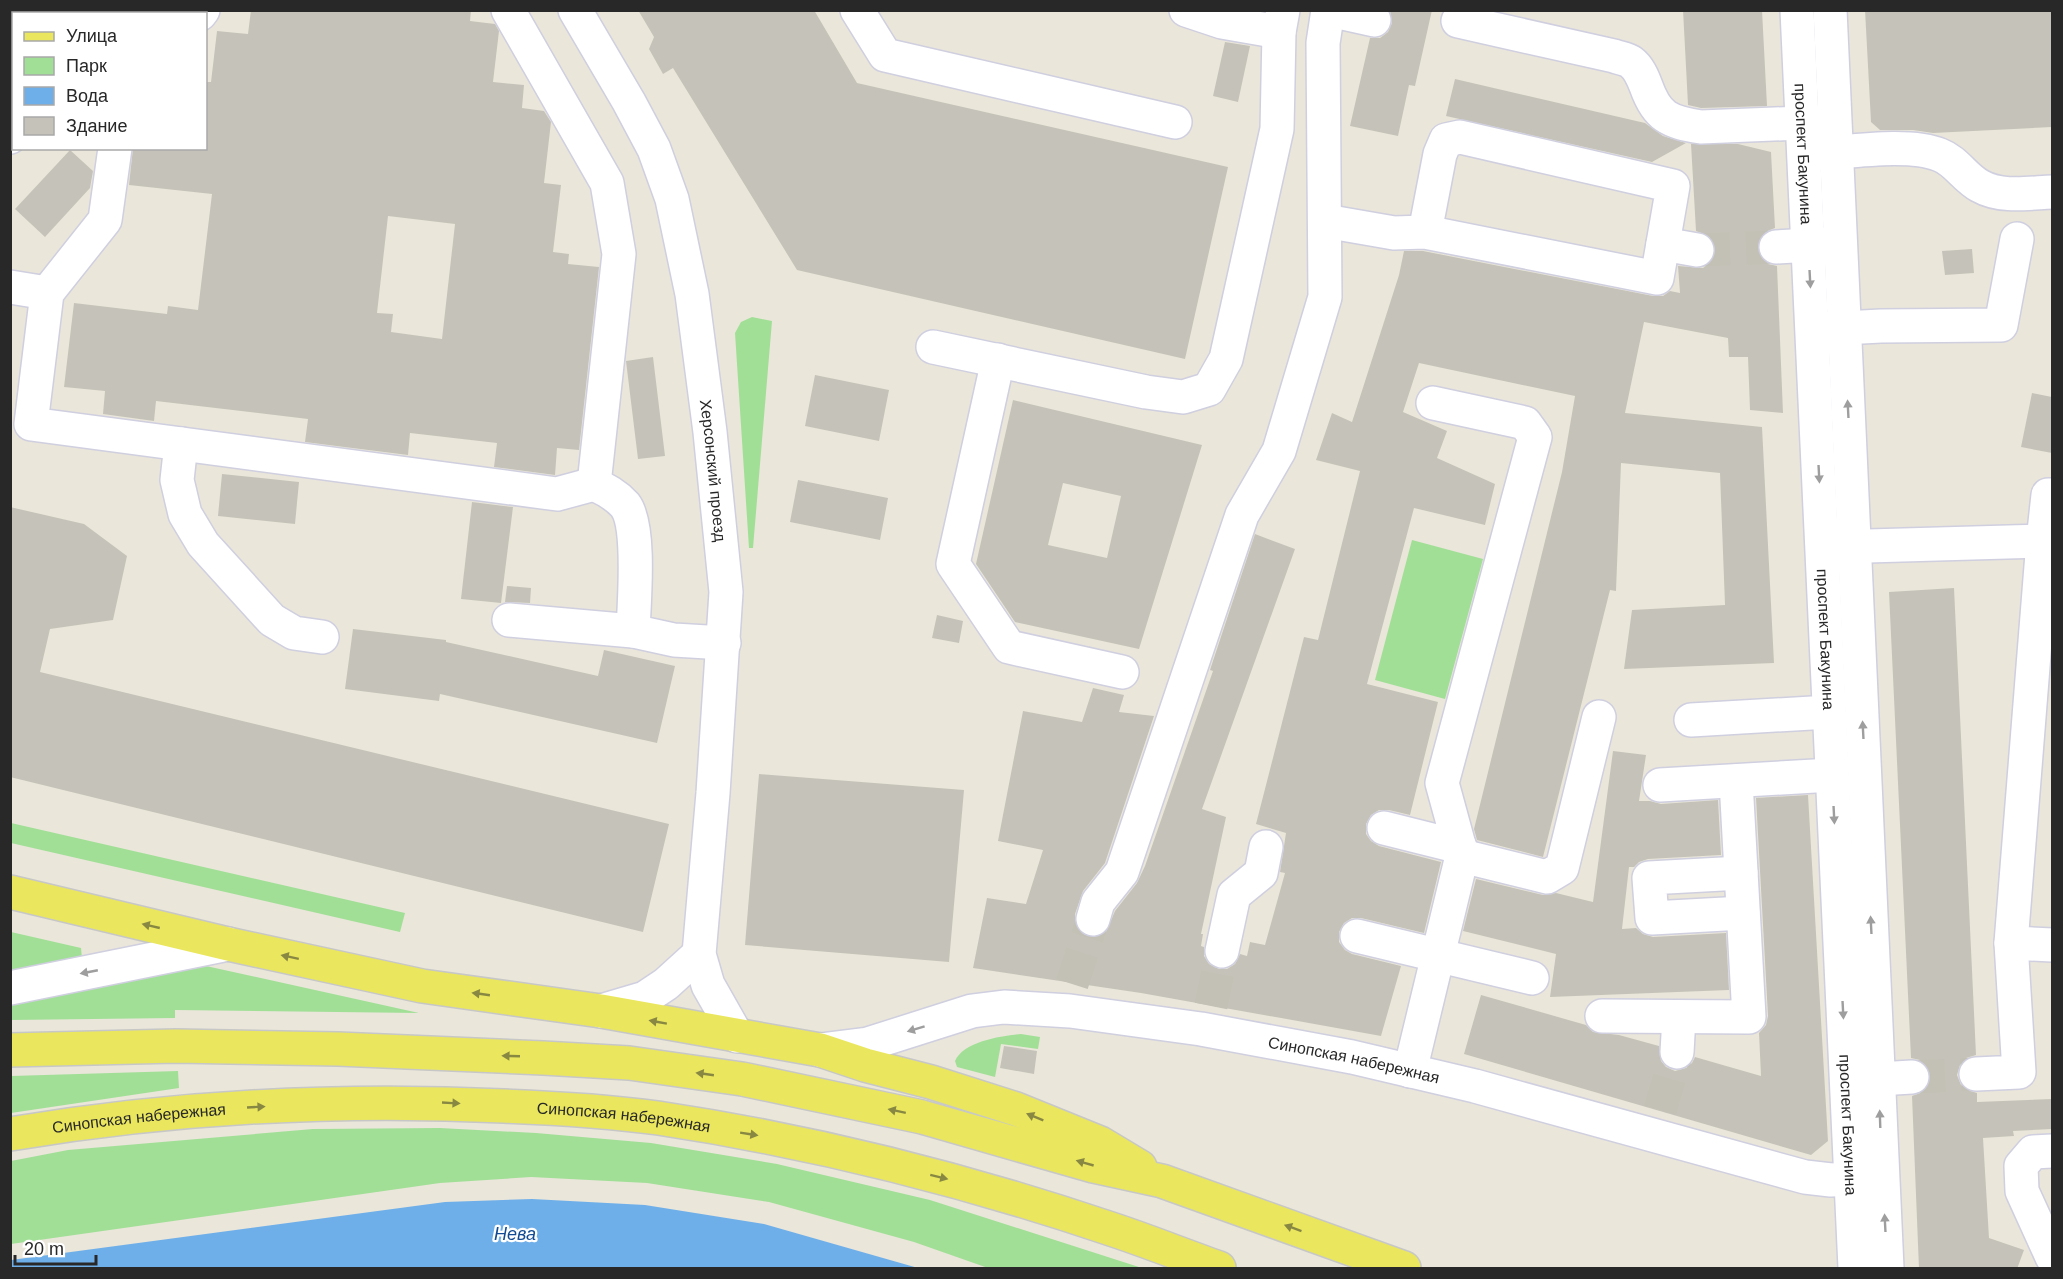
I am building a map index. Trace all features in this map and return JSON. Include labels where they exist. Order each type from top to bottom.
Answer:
[{"type":"main road","name":"Синопская набережная","points":[[10,892],[228,944],[423,986],[602,1011],[819,1050],[1016,1109],[1101,1143],[1162,1181]]},
{"type":"main road","name":"Синопская набережная","points":[[10,1050],[176,1046],[338,1049],[629,1063],[741,1079],[922,1117],[1093,1166],[1162,1181],[1404,1269]]},
{"type":"main road","name":"Синопская набережная","points":[[10,1134],[63,1125],[181,1111],[313,1104],[450,1103],[537,1107],[655,1118],[784,1140],[946,1178],[1109,1228],[1219,1269]]},
{"type":"street","points":[[508,10],[607,183],[619,254],[594,484]]},
{"type":"street","name":"Херсонский проезд","points":[[574,10],[654,149],[672,199],[692,294],[710,432],[726,592],[699,954],[708,985],[737,1035]]},
{"type":"street","points":[[857,10],[885,55],[1175,122]]},
{"type":"street","points":[[933,347],[1146,392],[1183,397],[1209,389],[1226,359],[1276,129],[1281,21],[1222,22],[1186,10]]},
{"type":"street","points":[[1093,919],[1098,902],[1122,872],[1242,515],[1280,451],[1325,297],[1323,43],[1328,10],[1374,20]]},
{"type":"street","name":"проспект Бакунина","points":[[1797,10],[1803,139],[1792,246],[1812,329],[1855,1269]]},
{"type":"street","name":"проспект Бакунина","points":[[1830,10],[1887,1269]]},
{"type":"street","points":[[1458,21],[1614,56],[1631,62],[1642,74],[1652,103],[1663,116],[1681,124],[1803,139],[1836,137],[1914,149],[1940,155],[1980,186],[2005,194],[2052,192]]},
{"type":"street","points":[[1324,221],[1394,233],[1425,232],[1657,278],[1673,186],[1460,137],[1446,140],[1440,154],[1425,232]]},
{"type":"street","points":[[115,150],[105,220],[47,293],[31,424],[557,494],[594,484],[612,493],[626,507],[633,527],[633,632]]},
{"type":"street","points":[[1812,329],[2001,325],[2017,239]]},
{"type":"street","points":[[1792,246],[1840,243]]},
{"type":"street","points":[[1663,244],[1697,250]]},
{"type":"street","points":[[10,287],[47,293]]},
{"type":"street","points":[[998,360],[952,564],[1009,647],[1122,672]]},
{"type":"street","points":[[1410,1071],[1461,852],[1442,783],[1535,437],[1525,423],[1433,403]]},
{"type":"street","points":[[181,444],[177,480],[185,514],[203,544],[272,620],[294,633],[322,637]]},
{"type":"street","points":[[1976,1074],[2019,1071],[2011,943],[2043,541],[2048,495],[2052,495]]},
{"type":"street","points":[[1822,547],[2043,541]]},
{"type":"street","points":[[509,621],[633,632],[674,640],[723,643]]},
{"type":"street","points":[[1691,720],[1829,712]]},
{"type":"street","points":[[1384,828],[1547,877],[1562,868],[1599,717]]},
{"type":"street","points":[[1660,785],[1832,775]]},
{"type":"street","points":[[1602,1016],[1749,1017],[1736,781]]},
{"type":"street","points":[[1222,951],[1233,895],[1261,873],[1266,847]]},
{"type":"street","points":[[1741,873],[1649,878],[1652,918],[1743,913]]},
{"type":"street","points":[[1357,936],[1532,978]]},
{"type":"street","points":[[2011,943],[2052,945]]},
{"type":"street","points":[[10,988],[228,944]]},
{"type":"street","points":[[602,1011],[645,998],[666,984],[699,954]]},
{"type":"street","name":"Синопская набережная","points":[[819,1050],[868,1044],[972,1011],[1071,997],[1208,1018],[1299,1046],[1475,1086],[1656,1122],[1804,1177],[1883,1178]]},
{"type":"street","points":[[1677,1052],[1679,1017]]},
{"type":"street","points":[[1878,1079],[1912,1077]]},
{"type":"street","points":[[2052,1151],[2033,1152],[2021,1166],[2022,1191],[2052,1257]]},
{"type":"green space","points":[[752,317],[772,321],[753,548],[749,548],[735,333],[741,322]]},
{"type":"green space","points":[[1412,540],[1483,559],[1445,699],[1375,680]]},
{"type":"green space","points":[[11,823],[405,913],[400,932],[11,843]]},
{"type":"green space","points":[[11,932],[81,948],[82,959],[11,972]]},
{"type":"green space","points":[[206,966],[419,1013],[175,1010],[175,1018],[11,1020],[11,1002]]},
{"type":"green space","points":[[1021,1034],[1040,1037],[1038,1049],[1001,1044],[995,1077],[957,1067],[955,1061],[960,1054],[975,1044],[994,1038]]},
{"type":"green space","points":[[178,1071],[179,1088],[11,1113],[11,1076]]},
{"type":"green space","points":[[440,1128],[536,1133],[651,1143],[777,1164],[930,1200],[1142,1268],[988,1268],[914,1242],[769,1202],[647,1183],[531,1177],[440,1183],[11,1244],[11,1161],[68,1150],[313,1129]]},
{"type":"water","name":"Нева","points":[[532,1199],[645,1205],[764,1224],[918,1268],[11,1268],[11,1260],[445,1202]]},
{"type":"building","points":[[251,10],[471,10],[470,21],[495,24],[499,31],[493,82],[524,85],[522,108],[544,111],[551,122],[544,183],[561,185],[553,252],[569,254],[568,264],[599,267],[579,450],[557,448],[555,475],[494,467],[497,443],[410,433],[408,455],[305,442],[308,419],[156,401],[154,421],[103,414],[105,391],[64,387],[74,303],[167,314],[168,306],[198,310],[212,194],[129,185],[133,150],[207,150],[207,82],[211,82],[217,31],[248,34]],"holes":[[[388,216],[455,224],[442,339],[391,332],[393,314],[377,313]]]},
{"type":"building","points":[[638,10],[814,10],[857,83],[1228,167],[1185,359],[797,270],[673,68],[663,74],[649,49],[654,37]]},
{"type":"building","points":[[1390,10],[1432,10],[1415,86],[1409,85],[1398,136],[1350,126],[1370,38],[1380,38],[1388,32],[1392,23]]},
{"type":"building","points":[[1683,10],[1762,10],[1767,106],[1701,108],[1688,105]]},
{"type":"building","points":[[1865,10],[2052,10],[2052,127],[1933,133],[1913,130],[1880,130],[1871,122]]},
{"type":"building","points":[[1225,42],[1250,46],[1238,102],[1213,96]]},
{"type":"building","points":[[1455,79],[1645,123],[1663,136],[1686,143],[1652,162],[1446,116]]},
{"type":"building","points":[[1691,144],[1738,144],[1771,152],[1775,228],[1765,232],[1759,239],[1757,248],[1761,258],[1768,264],[1777,266],[1783,413],[1750,410],[1748,357],[1729,357],[1728,338],[1644,322],[1625,413],[1762,427],[1774,663],[1624,669],[1632,610],[1725,605],[1720,473],[1621,463],[1616,591],[1610,590],[1543,857],[1477,840],[1474,829],[1562,472],[1575,396],[1419,363],[1403,412],[1447,431],[1437,458],[1495,484],[1485,525],[1414,508],[1367,684],[1438,702],[1410,815],[1379,810],[1371,815],[1366,824],[1366,834],[1379,846],[1441,862],[1424,933],[1361,918],[1352,918],[1344,923],[1339,932],[1339,942],[1345,950],[1352,954],[1401,966],[1381,1036],[1141,993],[973,968],[987,898],[1026,904],[1043,850],[998,841],[1023,711],[1082,722],[1093,688],[1124,695],[1119,712],[1154,716],[1105,863],[1083,891],[1075,914],[1075,924],[1080,932],[1088,937],[1098,937],[1106,932],[1115,911],[1137,883],[1145,866],[1213,671],[1210,670],[1255,534],[1295,549],[1202,809],[1226,817],[1201,934],[1203,934],[1201,946],[1204,947],[1204,956],[1209,964],[1219,969],[1227,969],[1235,964],[1240,954],[1247,956],[1250,942],[1265,945],[1285,873],[1280,872],[1286,833],[1256,824],[1304,637],[1318,640],[1360,471],[1316,460],[1332,413],[1352,422],[1399,275],[1404,251],[1423,251],[1653,296],[1663,296],[1670,291],[1680,293],[1678,266],[1703,268],[1711,262],[1715,253],[1714,243],[1709,236],[1696,231]]},
{"type":"building","points":[[70,150],[93,171],[90,188],[45,237],[15,209]]},
{"type":"building","points":[[1972,249],[1974,273],[1945,275],[1942,251]]},
{"type":"building","points":[[653,357],[665,456],[638,459],[626,361]]},
{"type":"building","points":[[815,375],[889,390],[879,441],[805,426]]},
{"type":"building","points":[[2032,393],[2052,397],[2052,453],[2021,447]]},
{"type":"building","points":[[1013,400],[1202,445],[1139,649],[1015,622],[976,564]],"holes":[[[1063,483],[1121,496],[1107,558],[1048,545]]]},
{"type":"building","points":[[222,474],[299,482],[295,524],[218,516]]},
{"type":"building","points":[[798,480],[888,498],[880,540],[790,522]]},
{"type":"building","points":[[472,502],[513,507],[501,603],[461,599]]},
{"type":"building","points":[[10,507],[84,524],[127,556],[113,620],[50,629],[40,672],[669,824],[643,932],[10,777]]},
{"type":"building","points":[[507,586],[531,588],[530,603],[505,602]]},
{"type":"building","points":[[1954,588],[1976,1055],[1966,1058],[1960,1065],[1957,1075],[1961,1085],[1977,1093],[1977,1102],[2052,1099],[2052,1129],[2013,1131],[2014,1136],[1983,1138],[1989,1238],[2024,1250],[2017,1269],[1919,1269],[1912,1096],[1923,1092],[1931,1076],[1927,1066],[1920,1060],[1911,1058],[1889,592]]},
{"type":"building","points":[[937,615],[963,621],[959,643],[932,638]]},
{"type":"building","points":[[353,629],[446,640],[446,642],[598,676],[604,650],[675,666],[657,743],[440,694],[439,701],[345,689]]},
{"type":"building","points":[[1613,751],[1646,755],[1639,801],[1661,804],[1718,800],[1721,855],[1648,859],[1639,862],[1634,867],[1629,867],[1622,929],[1636,928],[1643,934],[1653,937],[1726,933],[1729,990],[1550,997],[1556,954],[1463,931],[1476,879],[1543,895],[1556,893],[1593,902]]},
{"type":"building","points":[[759,774],[964,790],[949,962],[745,945]]},
{"type":"building","points":[[1808,795],[1828,1141],[1811,1155],[1464,1054],[1481,995],[1586,1025],[1593,1032],[1619,1035],[1659,1046],[1661,1061],[1666,1067],[1675,1071],[1686,1068],[1695,1057],[1761,1076],[1759,1033],[1766,1025],[1768,1016],[1756,798]]},
{"type":"building","points":[[1004,1046],[1037,1051],[1034,1074],[1000,1068]]},
{"type":"tunnel","points":[[1697,250],[1776,247]]},
{"type":"tunnel","points":[[1072,984],[1093,919]]},
{"type":"tunnel","points":[[1211,1006],[1222,951]]},
{"type":"tunnel","points":[[1660,1110],[1677,1052]]},
{"type":"tunnel","points":[[1912,1077],[1976,1074]]}]
